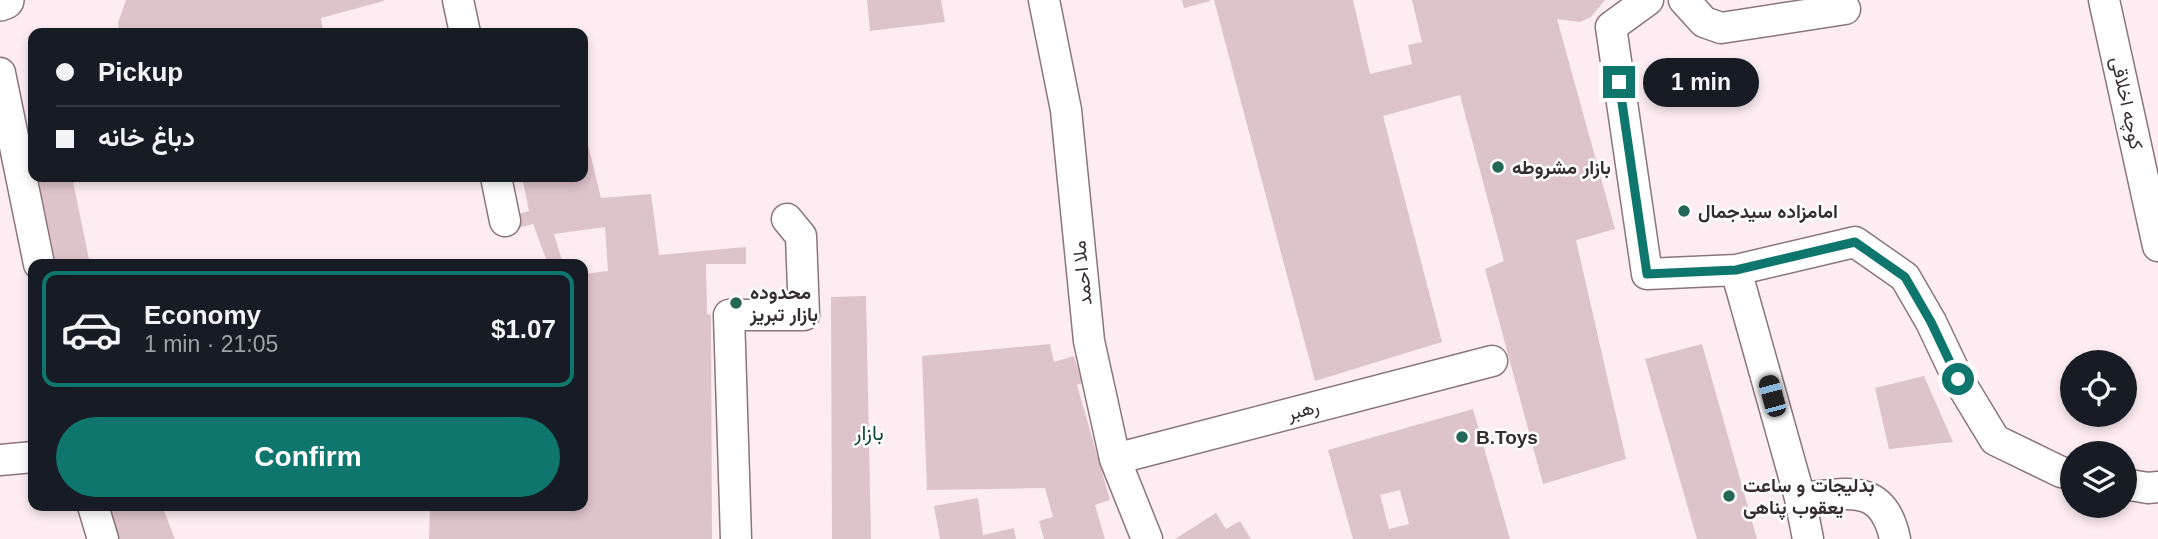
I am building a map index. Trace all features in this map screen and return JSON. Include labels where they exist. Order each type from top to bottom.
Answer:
[{"type":"main road","points":[[0,2],[5,0]]},
{"type":"street","points":[[458,0],[464,28]]},
{"type":"street","name":"ملا احمد","points":[[1044,0],[1066,110],[1089,341],[1115,458],[1147,539]]},
{"type":"street","points":[[1648,0],[1611,27],[1647,274],[1736,270],[1855,242],[1905,277],[1931,322],[1958,379],[1995,440],[2060,472]]},
{"type":"street","points":[[1684,0],[1704,22],[1721,28],[1845,9]]},
{"type":"street","name":"کوچه اخلاقی","points":[[2104,0],[2150,170],[2158,246]]},
{"type":"street","points":[[0,73],[38,259]]},
{"type":"street","points":[[497,182],[505,221]]},
{"type":"street","points":[[736,539],[729,315],[804,315],[800,236],[787,219]]},
{"type":"street","points":[[1736,270],[1800,498],[1808,539]]},
{"type":"street","name":"رهبر","points":[[1115,458],[1492,361]]},
{"type":"street","points":[[0,460],[28,457]]},
{"type":"street","points":[[2137,486],[2158,487]]},
{"type":"street","points":[[1800,498],[1855,493],[1878,501],[1892,527],[1895,539]]},
{"type":"street","points":[[95,511],[103,539]]},
{"type":"building","points":[[126,0],[384,0],[321,18],[322,28],[118,28]]},
{"type":"building","points":[[867,0],[941,0],[945,22],[870,31]]},
{"type":"building","points":[[1182,0],[1210,0],[1210,1],[1184,8]]},
{"type":"building","points":[[1214,0],[1353,0],[1370,74],[1412,64],[1408,45],[1422,42],[1412,0],[1605,0],[1591,17],[1580,22],[1557,19],[1615,229],[1576,240],[1626,459],[1543,484],[1485,269],[1504,261],[1460,95],[1383,116],[1442,342],[1315,381]]},
{"type":"building","points":[[588,144],[601,198],[651,194],[659,255],[746,247],[746,264],[706,264],[707,314],[711,315],[712,539],[429,539],[430,511],[588,511],[588,273],[608,271],[605,227],[554,234],[562,259],[546,259],[533,224],[513,229],[510,216],[529,211],[523,182],[588,182]]},
{"type":"building","points":[[39,182],[73,182],[89,259],[55,259]]},
{"type":"building","points":[[866,296],[871,539],[832,539],[831,297]]},
{"type":"building","points":[[1050,344],[1054,362],[1074,356],[1082,383],[1077,385],[1110,500],[1095,505],[1105,539],[1044,539],[1039,521],[1053,517],[1045,488],[927,490],[922,356]]},
{"type":"building","points":[[1702,344],[1757,539],[1697,539],[1645,359]]},
{"type":"building","points":[[1924,376],[1953,442],[1889,449],[1875,388]]},
{"type":"building","points":[[1473,409],[1510,539],[1353,539],[1328,450]],"holes":[[[1400,490],[1409,524],[1389,529],[1380,495]]]},
{"type":"building","points":[[978,498],[983,535],[1014,528],[1016,539],[940,539],[934,506]]},
{"type":"building","points":[[109,511],[164,511],[175,539],[117,539]]},
{"type":"building","points":[[1216,513],[1226,529],[1240,521],[1251,539],[1175,539]]},
{"type":"place","name":"بازار مشروطه","points":[[1498,167]]},
{"type":"place","name":"امامزاده سیدجمال","points":[[1684,211]]},
{"type":"place","name":"محدوده بازار تبریز","points":[[736,303]]},
{"type":"place","name":"B.Toys","points":[[1462,437]]},
{"type":"place","name":"بدلیجات و ساعت یعقوب پناهی","points":[[1729,496]]},
{"type":"district","name":"بازار","points":[[869,432]]},
{"type":"route","points":[[1619,82],[1647,274],[1736,270],[1855,242],[1905,277],[1931,322],[1958,379]]}]
